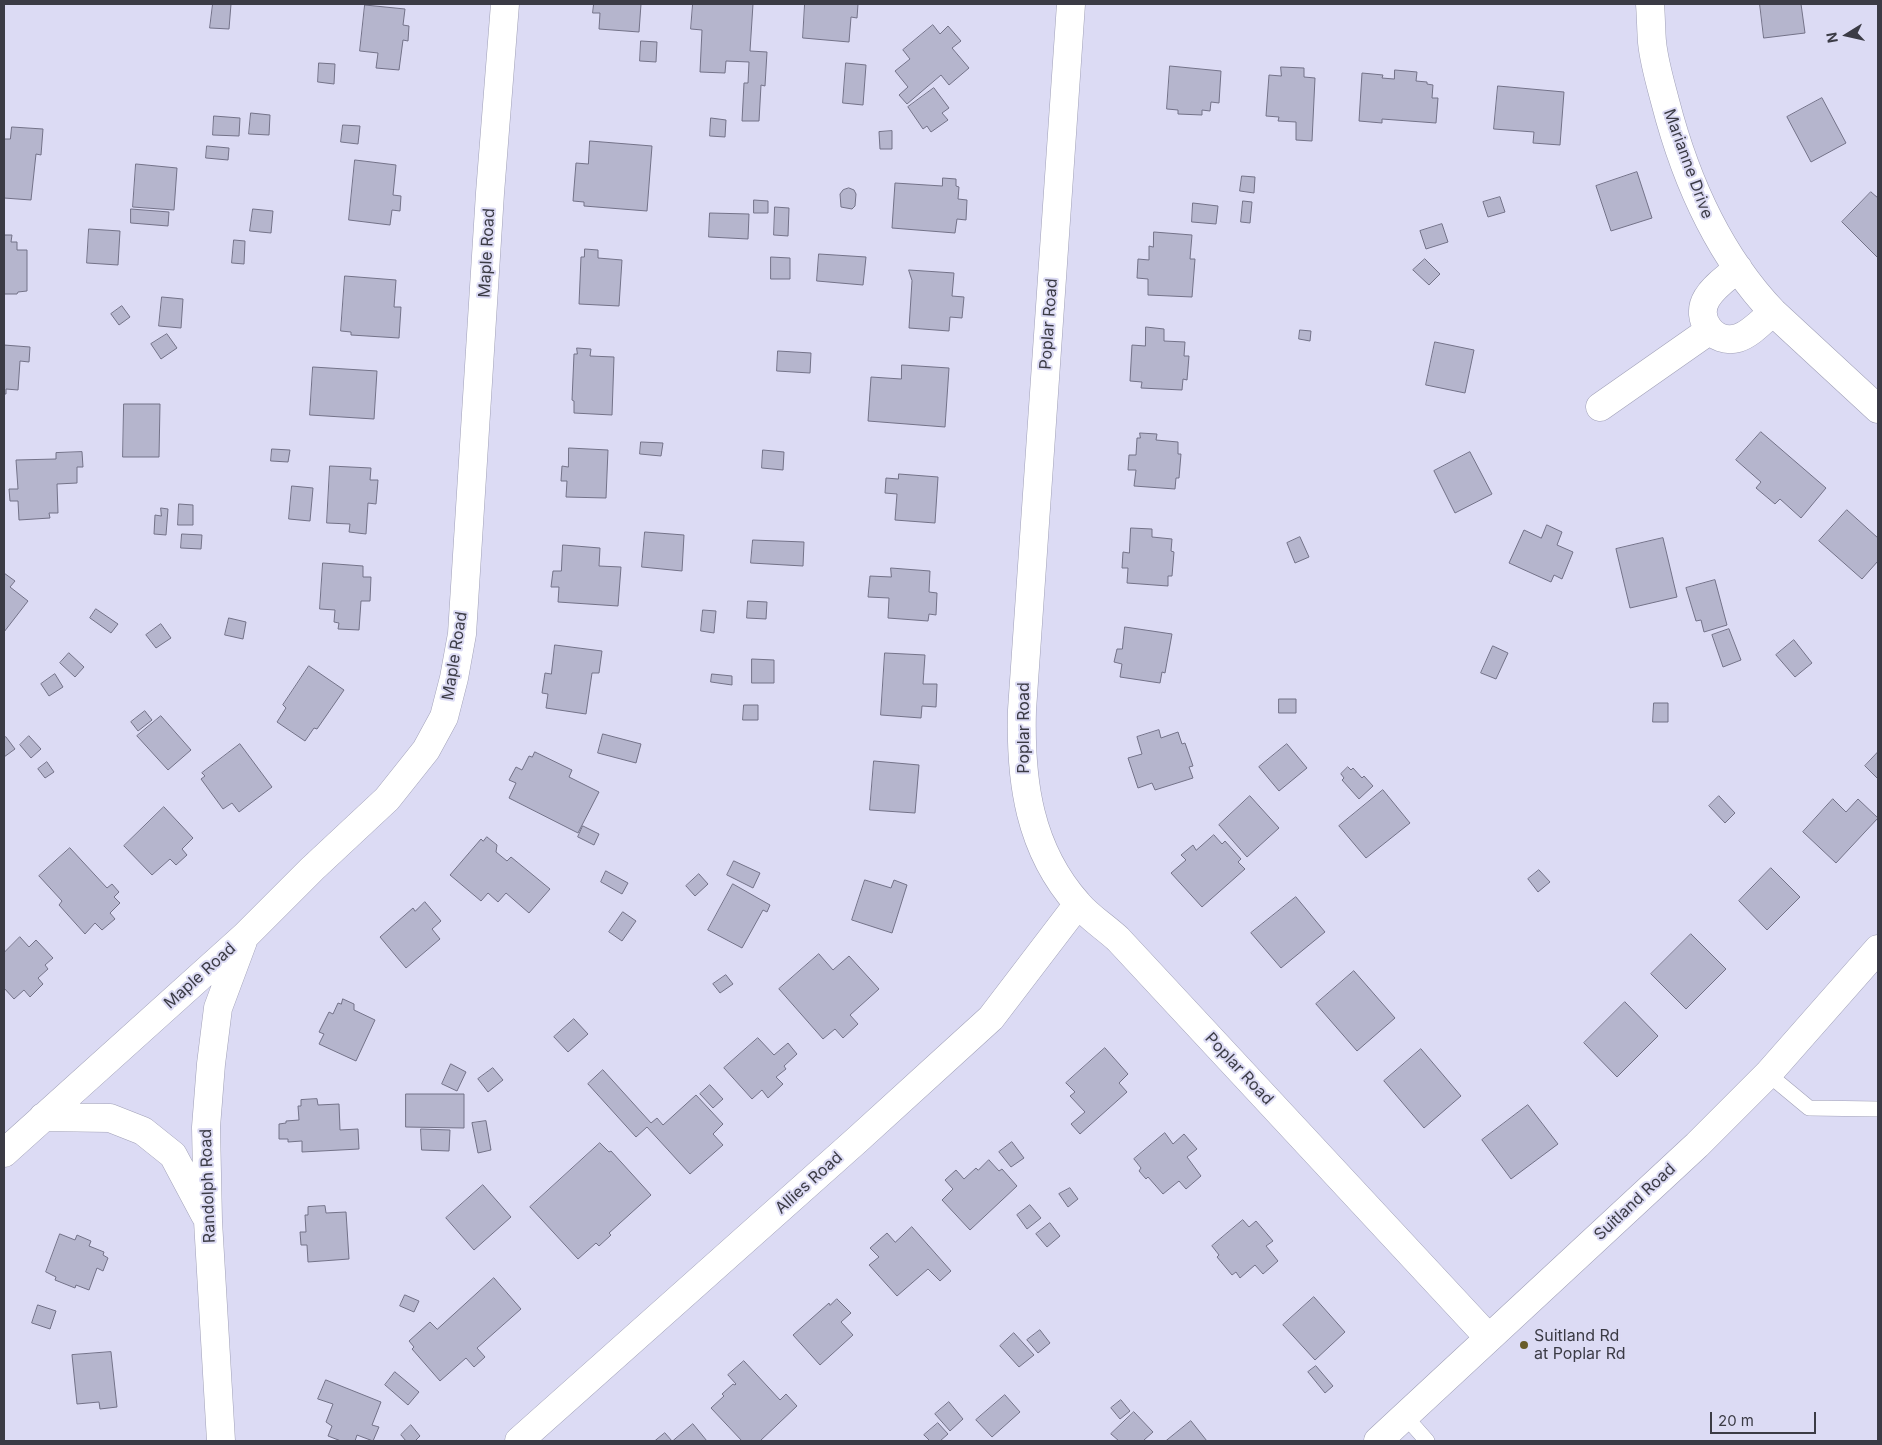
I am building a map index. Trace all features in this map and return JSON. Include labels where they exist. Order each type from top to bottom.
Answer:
[{"type":"street","name":"Maple Road","points":[[4,1154],[245,936],[312,869],[387,799],[426,750],[444,716],[454,678],[462,634],[490,193],[505,4]]},
{"type":"street","name":"Poplar Road","points":[[1071,4],[1028,613],[1021,748],[1024,781],[1030,813],[1048,862],[1078,904],[1118,939],[1137,959],[1488,1338]]},
{"type":"street","name":"Marianne Drive","points":[[1650,4],[1652,43],[1672,127],[1698,199],[1713,231],[1756,295],[1878,409]]},
{"type":"street","points":[[1738,268],[1706,298],[1702,313],[1704,322],[1710,330],[1718,336],[1730,339],[1739,337],[1773,312]]},
{"type":"street","points":[[1600,407],[1710,330]]},
{"type":"street","name":"Allies Road","points":[[519,1441],[864,1134],[991,1018],[1078,904]]},
{"type":"street","name":"Randolph Road","points":[[221,1441],[208,1221],[206,1127],[218,1008],[245,936]]},
{"type":"street","name":"Suitland Road","points":[[1378,1441],[1698,1145],[1768,1074],[1877,953]]},
{"type":"street","points":[[43,1118],[110,1118],[143,1131],[173,1155],[208,1221]]},
{"type":"lane","points":[[1768,1074],[1809,1108],[1878,1110]]},
{"type":"lane","points":[[1405,1416],[1427,1441]]},
{"type":"building","points":[[213,4],[231,4],[229,29],[210,28]]},
{"type":"building","points":[[594,4],[641,4],[639,32],[599,29],[600,13],[593,13]]},
{"type":"building","points":[[693,4],[753,4],[750,51],[767,52],[765,86],[761,85],[759,121],[742,121],[744,83],[748,83],[749,62],[726,61],[725,73],[700,72],[702,30],[691,29]]},
{"type":"building","points":[[805,4],[858,4],[857,18],[851,17],[849,42],[803,38]]},
{"type":"building","points":[[1760,4],[1801,4],[1805,33],[1764,38]]},
{"type":"building","points":[[365,5],[405,9],[403,25],[409,26],[408,41],[403,40],[399,70],[376,68],[378,53],[360,51]]},
{"type":"building","points":[[933,25],[940,34],[948,26],[961,41],[952,48],[969,68],[949,85],[941,75],[907,104],[899,95],[908,87],[895,71],[910,59],[903,50]]},
{"type":"building","points":[[641,41],[657,42],[656,62],[640,61]]},
{"type":"building","points":[[319,63],[335,64],[334,84],[318,82]]},
{"type":"building","points":[[846,63],[866,65],[863,105],[843,103]]},
{"type":"building","points":[[1170,66],[1221,71],[1219,103],[1211,102],[1210,111],[1202,110],[1202,115],[1178,114],[1178,110],[1167,109]]},
{"type":"building","points":[[1281,67],[1304,68],[1304,77],[1315,78],[1312,141],[1296,140],[1296,122],[1278,121],[1279,117],[1266,116],[1269,75],[1281,76]]},
{"type":"building","points":[[1395,70],[1417,72],[1416,81],[1427,82],[1427,84],[1433,85],[1432,98],[1438,98],[1436,123],[1382,119],[1382,123],[1359,121],[1362,73],[1383,75],[1382,78],[1394,79]]},
{"type":"building","points":[[1498,86],[1564,92],[1560,145],[1533,143],[1534,132],[1494,129]]},
{"type":"building","points":[[934,88],[949,108],[942,113],[948,120],[931,132],[927,126],[923,129],[908,107]]},
{"type":"building","points":[[1822,98],[1846,143],[1811,162],[1787,117]]},
{"type":"building","points":[[251,113],[270,115],[269,135],[249,134]]},
{"type":"building","points":[[214,116],[240,118],[239,136],[213,135]]},
{"type":"building","points":[[711,118],[726,120],[725,137],[710,136]]},
{"type":"building","points":[[343,125],[360,126],[358,144],[341,142]]},
{"type":"building","points":[[12,127],[43,129],[41,155],[36,154],[31,200],[4,198],[4,139],[10,139]]},
{"type":"building","points":[[892,131],[892,149],[880,149],[879,132]]},
{"type":"building","points":[[590,141],[652,146],[647,211],[584,206],[584,202],[573,201],[576,163],[588,164]]},
{"type":"building","points":[[207,146],[229,148],[228,160],[206,158]]},
{"type":"building","points":[[355,160],[396,165],[393,195],[401,196],[400,211],[392,210],[390,225],[349,220]]},
{"type":"building","points":[[136,164],[177,168],[174,210],[133,207]]},
{"type":"building","points":[[1637,172],[1652,218],[1611,231],[1596,186]]},
{"type":"building","points":[[1242,176],[1255,177],[1254,193],[1240,191]]},
{"type":"building","points":[[943,178],[956,179],[956,186],[959,187],[958,199],[967,200],[966,220],[957,219],[955,233],[892,228],[895,183],[942,186]]},
{"type":"building","points":[[849,188],[854,190],[856,194],[855,206],[852,209],[841,207],[840,194],[843,190]]},
{"type":"building","points":[[1871,192],[1878,198],[1878,258],[1842,222]]},
{"type":"building","points":[[1500,197],[1505,212],[1488,217],[1483,202]]},
{"type":"building","points":[[754,200],[768,201],[768,213],[754,213]]},
{"type":"building","points":[[1243,201],[1252,202],[1250,223],[1241,222]]},
{"type":"building","points":[[1193,203],[1218,206],[1216,224],[1192,222]]},
{"type":"building","points":[[775,207],[789,208],[788,236],[774,235]]},
{"type":"building","points":[[131,209],[169,212],[168,226],[131,223]]},
{"type":"building","points":[[253,209],[273,211],[271,233],[250,231]]},
{"type":"building","points":[[710,213],[749,214],[748,239],[709,237]]},
{"type":"building","points":[[1442,224],[1448,242],[1426,249],[1420,231]]},
{"type":"building","points":[[89,229],[120,231],[118,265],[87,263]]},
{"type":"building","points":[[1154,232],[1192,235],[1190,259],[1195,259],[1192,297],[1148,295],[1148,279],[1137,278],[1138,259],[1149,260],[1149,246],[1153,247]]},
{"type":"building","points":[[4,235],[12,235],[11,242],[17,242],[17,250],[27,250],[27,291],[18,292],[17,294],[4,294]]},
{"type":"building","points":[[234,240],[245,241],[244,264],[232,263]]},
{"type":"building","points":[[585,249],[598,250],[598,258],[622,260],[619,306],[579,304],[581,257],[584,257]]},
{"type":"building","points":[[819,254],[866,257],[863,285],[817,281]]},
{"type":"building","points":[[771,257],[790,258],[790,279],[771,279]]},
{"type":"building","points":[[1425,259],[1440,274],[1429,285],[1413,270]]},
{"type":"building","points":[[909,270],[954,273],[952,296],[964,297],[962,318],[950,317],[949,331],[909,328],[912,281]]},
{"type":"building","points":[[345,276],[396,280],[394,307],[401,307],[399,338],[351,335],[351,332],[341,331]]},
{"type":"building","points":[[162,297],[183,299],[181,328],[159,326]]},
{"type":"building","points":[[122,306],[130,317],[119,325],[111,314]]},
{"type":"building","points":[[1146,327],[1164,329],[1164,341],[1185,342],[1184,356],[1189,356],[1187,380],[1183,379],[1182,390],[1141,388],[1142,382],[1130,381],[1132,345],[1145,346]]},
{"type":"building","points":[[1300,330],[1311,331],[1310,341],[1299,339]]},
{"type":"building","points":[[167,334],[177,348],[161,359],[151,344]]},
{"type":"building","points":[[1435,342],[1474,350],[1465,393],[1426,385]]},
{"type":"building","points":[[4,345],[30,347],[29,362],[20,361],[18,390],[6,389],[6,394],[4,394]]},
{"type":"building","points":[[577,348],[591,349],[590,356],[614,357],[612,415],[574,413],[574,401],[572,400],[574,354],[577,354]]},
{"type":"building","points":[[778,351],[811,353],[810,373],[777,371]]},
{"type":"building","points":[[902,365],[949,368],[945,427],[868,421],[871,377],[901,379]]},
{"type":"building","points":[[313,367],[377,371],[374,419],[310,415]]},
{"type":"building","points":[[124,404],[160,404],[159,457],[123,457]]},
{"type":"building","points":[[1761,432],[1826,488],[1801,518],[1780,499],[1775,504],[1756,488],[1761,482],[1736,460]]},
{"type":"building","points":[[1140,433],[1157,434],[1156,440],[1178,442],[1178,454],[1181,454],[1179,478],[1176,478],[1175,489],[1134,486],[1136,470],[1128,470],[1129,455],[1136,455],[1137,438],[1140,438]]},
{"type":"building","points":[[641,442],[663,443],[661,456],[640,454]]},
{"type":"building","points":[[569,448],[608,450],[606,498],[566,497],[567,481],[561,481],[562,466],[568,467]]},
{"type":"building","points":[[272,449],[290,450],[288,462],[271,461]]},
{"type":"building","points":[[763,450],[784,452],[783,470],[762,468]]},
{"type":"building","points":[[82,452],[83,467],[77,467],[77,483],[57,484],[58,513],[49,513],[50,518],[19,520],[18,501],[10,501],[9,489],[18,489],[16,460],[56,459],[56,453]]},
{"type":"building","points":[[1470,452],[1492,494],[1455,513],[1434,471]]},
{"type":"building","points":[[330,466],[371,468],[370,480],[378,480],[376,504],[368,503],[366,534],[349,532],[350,524],[327,523]]},
{"type":"building","points":[[899,474],[938,477],[935,523],[895,520],[897,494],[885,493],[886,478],[898,479]]},
{"type":"building","points":[[292,486],[313,488],[310,521],[289,519]]},
{"type":"building","points":[[179,504],[193,505],[193,525],[178,525]]},
{"type":"building","points":[[161,508],[168,509],[166,535],[154,534],[155,515],[161,516]]},
{"type":"building","points":[[1847,510],[1878,538],[1878,561],[1862,579],[1819,541]]},
{"type":"building","points":[[1547,525],[1562,532],[1557,545],[1573,552],[1562,579],[1554,575],[1551,582],[1509,563],[1524,530],[1541,538]]},
{"type":"building","points":[[1131,528],[1152,529],[1152,537],[1172,539],[1171,551],[1174,552],[1172,576],[1168,576],[1168,586],[1127,583],[1128,568],[1122,568],[1123,552],[1129,553]]},
{"type":"building","points":[[645,532],[684,535],[682,571],[642,567]]},
{"type":"building","points":[[182,534],[202,535],[201,549],[181,548]]},
{"type":"building","points":[[1300,537],[1309,557],[1295,563],[1287,543]]},
{"type":"building","points":[[1663,538],[1677,597],[1630,608],[1616,549]]},
{"type":"building","points":[[753,540],[804,542],[803,566],[751,563]]},
{"type":"building","points":[[563,545],[600,548],[599,566],[621,567],[618,606],[558,602],[559,587],[551,587],[553,571],[561,571]]},
{"type":"building","points":[[323,563],[363,566],[363,577],[371,577],[370,601],[361,601],[359,630],[338,629],[339,623],[334,622],[335,610],[320,609]]},
{"type":"building","points":[[891,568],[930,571],[929,592],[937,593],[936,615],[929,614],[928,621],[888,618],[889,598],[868,597],[870,576],[891,577]]},
{"type":"building","points":[[4,573],[15,581],[10,587],[28,601],[4,632]]},
{"type":"building","points":[[1715,580],[1727,625],[1704,632],[1701,620],[1696,621],[1686,588]]},
{"type":"building","points":[[748,601],[767,602],[766,619],[747,618]]},
{"type":"building","points":[[96,609],[118,624],[111,633],[90,618]]},
{"type":"building","points":[[703,610],[716,611],[714,633],[701,631]]},
{"type":"building","points":[[229,618],[246,622],[243,639],[225,635]]},
{"type":"building","points":[[161,624],[171,638],[156,648],[146,635]]},
{"type":"building","points":[[1125,627],[1172,634],[1165,673],[1162,672],[1160,683],[1120,677],[1122,664],[1114,662],[1117,649],[1122,649]]},
{"type":"building","points":[[1729,629],[1741,660],[1723,667],[1712,635]]},
{"type":"building","points":[[1794,640],[1812,663],[1795,677],[1776,655]]},
{"type":"building","points":[[555,645],[602,651],[599,673],[592,673],[586,714],[546,708],[548,694],[542,693],[545,673],[551,674]]},
{"type":"building","points":[[1493,646],[1508,653],[1496,679],[1481,673]]},
{"type":"building","points":[[69,653],[84,667],[75,677],[60,663]]},
{"type":"building","points":[[885,653],[925,655],[923,684],[937,684],[936,707],[922,706],[921,718],[881,715]]},
{"type":"building","points":[[752,659],[774,660],[774,683],[752,683]]},
{"type":"building","points":[[309,666],[344,690],[317,729],[314,728],[305,741],[277,722],[286,708],[283,705]]},
{"type":"building","points":[[55,674],[63,687],[49,696],[41,684]]},
{"type":"building","points":[[712,674],[732,676],[732,685],[711,682]]},
{"type":"building","points":[[1279,699],[1296,699],[1296,713],[1279,713]]},
{"type":"building","points":[[1654,703],[1668,703],[1668,722],[1653,722]]},
{"type":"building","points":[[744,705],[758,705],[758,720],[743,720]]},
{"type":"building","points":[[145,711],[152,720],[138,731],[131,722]]},
{"type":"building","points":[[161,716],[191,750],[168,770],[137,736]]},
{"type":"building","points":[[1159,730],[1161,738],[1178,732],[1182,744],[1185,743],[1193,766],[1189,767],[1193,778],[1155,790],[1152,783],[1138,788],[1128,758],[1142,754],[1137,737]]},
{"type":"building","points":[[603,734],[641,744],[636,763],[598,753]]},
{"type":"building","points":[[29,736],[41,749],[31,758],[20,745]]},
{"type":"building","points":[[6,737],[15,749],[4,757],[4,738]]},
{"type":"building","points":[[240,744],[272,787],[239,812],[232,803],[223,809],[201,779],[205,776],[202,773]]},
{"type":"building","points":[[1287,744],[1307,768],[1279,791],[1259,767]]},
{"type":"building","points":[[535,752],[572,770],[569,777],[599,792],[578,833],[509,798],[516,783],[509,780],[516,767],[522,770],[529,756],[532,757]]},
{"type":"building","points":[[1878,752],[1878,779],[1865,766]]},
{"type":"building","points":[[874,761],[919,765],[915,813],[870,810]]},
{"type":"building","points":[[47,762],[54,772],[45,778],[38,769]]},
{"type":"building","points":[[1348,767],[1351,770],[1353,768],[1362,778],[1364,776],[1373,786],[1359,799],[1342,780],[1344,778],[1341,774]]},
{"type":"building","points":[[1383,790],[1410,823],[1366,858],[1339,826]]},
{"type":"building","points":[[1250,796],[1279,828],[1247,857],[1219,825]]},
{"type":"building","points":[[1719,796],[1735,813],[1725,823],[1709,806]]},
{"type":"building","points":[[1833,799],[1846,812],[1858,799],[1878,818],[1836,863],[1803,832]]},
{"type":"building","points":[[164,807],[193,838],[182,849],[187,855],[176,865],[170,859],[152,875],[124,846]]},
{"type":"building","points":[[583,826],[599,834],[594,845],[578,837]]},
{"type":"building","points":[[1214,835],[1222,844],[1225,841],[1241,859],[1238,862],[1245,869],[1202,907],[1171,873],[1186,860],[1181,855],[1193,845],[1196,850]]},
{"type":"building","points":[[487,837],[497,845],[496,852],[507,861],[511,857],[550,889],[529,913],[506,893],[498,902],[488,893],[481,901],[450,875],[481,839],[483,841]]},
{"type":"building","points":[[70,848],[107,888],[112,884],[119,892],[114,897],[120,903],[110,913],[115,919],[102,930],[95,923],[85,934],[59,905],[62,901],[39,876]]},
{"type":"building","points":[[734,861],[760,873],[753,888],[727,875]]},
{"type":"building","points":[[1771,868],[1800,897],[1767,930],[1739,901]]},
{"type":"building","points":[[1539,870],[1550,882],[1538,892],[1528,879]]},
{"type":"building","points":[[606,871],[628,883],[622,894],[601,882]]},
{"type":"building","points":[[699,874],[708,884],[695,896],[686,886]]},
{"type":"building","points":[[865,880],[891,888],[894,880],[907,885],[892,933],[852,920]]},
{"type":"building","points":[[733,884],[770,905],[767,912],[763,910],[742,948],[708,930]]},
{"type":"building","points":[[1296,897],[1325,932],[1281,968],[1251,933]]},
{"type":"building","points":[[425,902],[441,921],[432,929],[440,939],[406,968],[380,937],[413,908],[415,911]]},
{"type":"building","points":[[623,912],[636,921],[622,941],[609,932]]},
{"type":"building","points":[[1691,934],[1726,969],[1686,1009],[1651,974]]},
{"type":"building","points":[[20,937],[29,947],[36,940],[53,958],[45,965],[48,969],[38,978],[43,984],[30,997],[24,990],[14,999],[4,988],[4,953]]},
{"type":"building","points":[[819,954],[833,970],[849,956],[879,989],[850,1015],[858,1024],[843,1038],[835,1029],[823,1039],[779,989]]},
{"type":"building","points":[[1354,971],[1395,1018],[1357,1051],[1316,1004]]},
{"type":"building","points":[[726,975],[733,984],[720,993],[713,984]]},
{"type":"building","points":[[343,999],[354,1004],[354,1010],[375,1020],[356,1061],[319,1044],[324,1034],[319,1032],[329,1012],[333,1014],[338,1003],[341,1004]]},
{"type":"building","points":[[1625,1002],[1658,1036],[1617,1077],[1584,1043]]},
{"type":"building","points":[[574,1019],[588,1034],[568,1052],[554,1037]]},
{"type":"building","points":[[758,1038],[774,1055],[788,1043],[797,1054],[784,1066],[786,1069],[776,1077],[783,1084],[768,1098],[762,1090],[752,1099],[724,1068]]},
{"type":"building","points":[[1105,1048],[1128,1074],[1119,1083],[1127,1092],[1080,1134],[1071,1124],[1085,1112],[1070,1096],[1075,1092],[1066,1083]]},
{"type":"building","points":[[1421,1049],[1461,1096],[1424,1128],[1384,1081]]},
{"type":"building","points":[[451,1064],[466,1072],[457,1091],[442,1084]]},
{"type":"building","points":[[493,1068],[503,1080],[488,1092],[478,1079]]},
{"type":"building","points":[[603,1070],[651,1123],[657,1118],[663,1125],[696,1095],[723,1124],[713,1134],[723,1145],[690,1174],[647,1127],[636,1137],[588,1084]]},
{"type":"building","points":[[710,1085],[723,1099],[713,1108],[700,1094]]},
{"type":"building","points":[[406,1094],[464,1094],[464,1128],[406,1127]]},
{"type":"building","points":[[317,1099],[318,1105],[339,1104],[340,1130],[358,1129],[359,1149],[302,1152],[302,1141],[288,1142],[288,1139],[279,1139],[279,1124],[286,1123],[286,1121],[299,1120],[298,1106],[301,1106],[301,1100]]},
{"type":"building","points":[[1528,1105],[1558,1144],[1511,1179],[1482,1140]]},
{"type":"building","points":[[486,1121],[491,1150],[478,1153],[472,1123]]},
{"type":"building","points":[[421,1129],[450,1130],[449,1151],[422,1150]]},
{"type":"building","points":[[1165,1133],[1173,1144],[1184,1134],[1197,1149],[1187,1157],[1201,1176],[1186,1189],[1179,1181],[1163,1194],[1148,1177],[1146,1179],[1139,1171],[1141,1168],[1134,1159]]},
{"type":"building","points":[[1012,1142],[1024,1158],[1011,1167],[999,1152]]},
{"type":"building","points":[[600,1143],[609,1152],[611,1151],[651,1195],[609,1233],[611,1235],[599,1246],[596,1243],[578,1259],[530,1207]]},
{"type":"building","points":[[989,1160],[999,1171],[1002,1169],[1017,1186],[970,1230],[942,1200],[953,1189],[945,1180],[956,1170],[964,1179]]},
{"type":"building","points":[[483,1185],[511,1217],[474,1250],[446,1218]]},
{"type":"building","points":[[1070,1188],[1078,1199],[1068,1207],[1059,1194]]},
{"type":"building","points":[[1030,1205],[1041,1218],[1027,1229],[1017,1215]]},
{"type":"building","points":[[325,1206],[326,1213],[346,1212],[349,1259],[308,1262],[307,1245],[301,1245],[300,1232],[306,1232],[305,1215],[308,1215],[308,1207]]},
{"type":"building","points":[[1243,1220],[1249,1227],[1256,1221],[1273,1241],[1266,1246],[1278,1261],[1263,1274],[1255,1265],[1240,1278],[1236,1272],[1232,1275],[1217,1257],[1219,1255],[1212,1246]]},
{"type":"building","points":[[1050,1223],[1060,1236],[1047,1247],[1036,1234]]},
{"type":"building","points":[[912,1227],[951,1271],[940,1281],[928,1269],[897,1296],[869,1265],[879,1257],[870,1248],[887,1233],[895,1242]]},
{"type":"building","points":[[60,1234],[75,1240],[77,1235],[91,1241],[89,1246],[104,1252],[103,1255],[108,1258],[103,1271],[97,1268],[89,1290],[76,1285],[75,1288],[55,1280],[56,1277],[46,1272]]},
{"type":"building","points":[[494,1278],[521,1309],[477,1348],[485,1357],[474,1367],[466,1358],[440,1381],[412,1349],[414,1347],[409,1341],[430,1322],[437,1329]]},
{"type":"building","points":[[405,1295],[419,1301],[414,1312],[400,1306]]},
{"type":"building","points":[[1314,1297],[1345,1332],[1315,1360],[1283,1325]]},
{"type":"building","points":[[837,1299],[851,1313],[841,1322],[853,1335],[820,1365],[793,1335],[829,1303],[830,1305]]},
{"type":"building","points":[[38,1305],[56,1311],[50,1329],[32,1323]]},
{"type":"building","points":[[1040,1330],[1050,1343],[1038,1353],[1027,1340]]},
{"type":"building","points":[[1014,1333],[1034,1355],[1019,1367],[1000,1346]]},
{"type":"building","points":[[111,1352],[117,1407],[100,1409],[99,1402],[77,1404],[72,1355]]},
{"type":"building","points":[[744,1361],[780,1400],[786,1394],[797,1406],[760,1441],[742,1441],[711,1408],[724,1396],[722,1394],[733,1384],[736,1384],[728,1375]]},
{"type":"building","points":[[1316,1366],[1333,1386],[1325,1393],[1308,1372]]},
{"type":"building","points":[[395,1372],[419,1392],[408,1405],[385,1385]]},
{"type":"building","points":[[326,1380],[381,1402],[372,1425],[379,1427],[373,1441],[357,1435],[355,1441],[341,1441],[328,1436],[332,1426],[326,1422],[333,1404],[318,1399]]},
{"type":"building","points":[[1005,1395],[1020,1412],[992,1437],[976,1420]]},
{"type":"building","points":[[1121,1400],[1130,1411],[1120,1419],[1111,1408]]},
{"type":"building","points":[[949,1402],[963,1419],[950,1431],[935,1414]]},
{"type":"building","points":[[1134,1412],[1153,1432],[1144,1440],[1146,1441],[1119,1441],[1111,1434]]},
{"type":"building","points":[[1191,1421],[1207,1441],[1166,1441]]},
{"type":"building","points":[[938,1423],[948,1434],[940,1441],[930,1441],[924,1435]]},
{"type":"building","points":[[693,1424],[707,1441],[673,1441]]},
{"type":"building","points":[[411,1425],[420,1436],[415,1441],[406,1441],[401,1435]]},
{"type":"building","points":[[665,1433],[672,1441],[655,1441]]},
{"type":"place","name":"Suitland Rd at Poplar Rd","points":[[1524,1345]]}]
